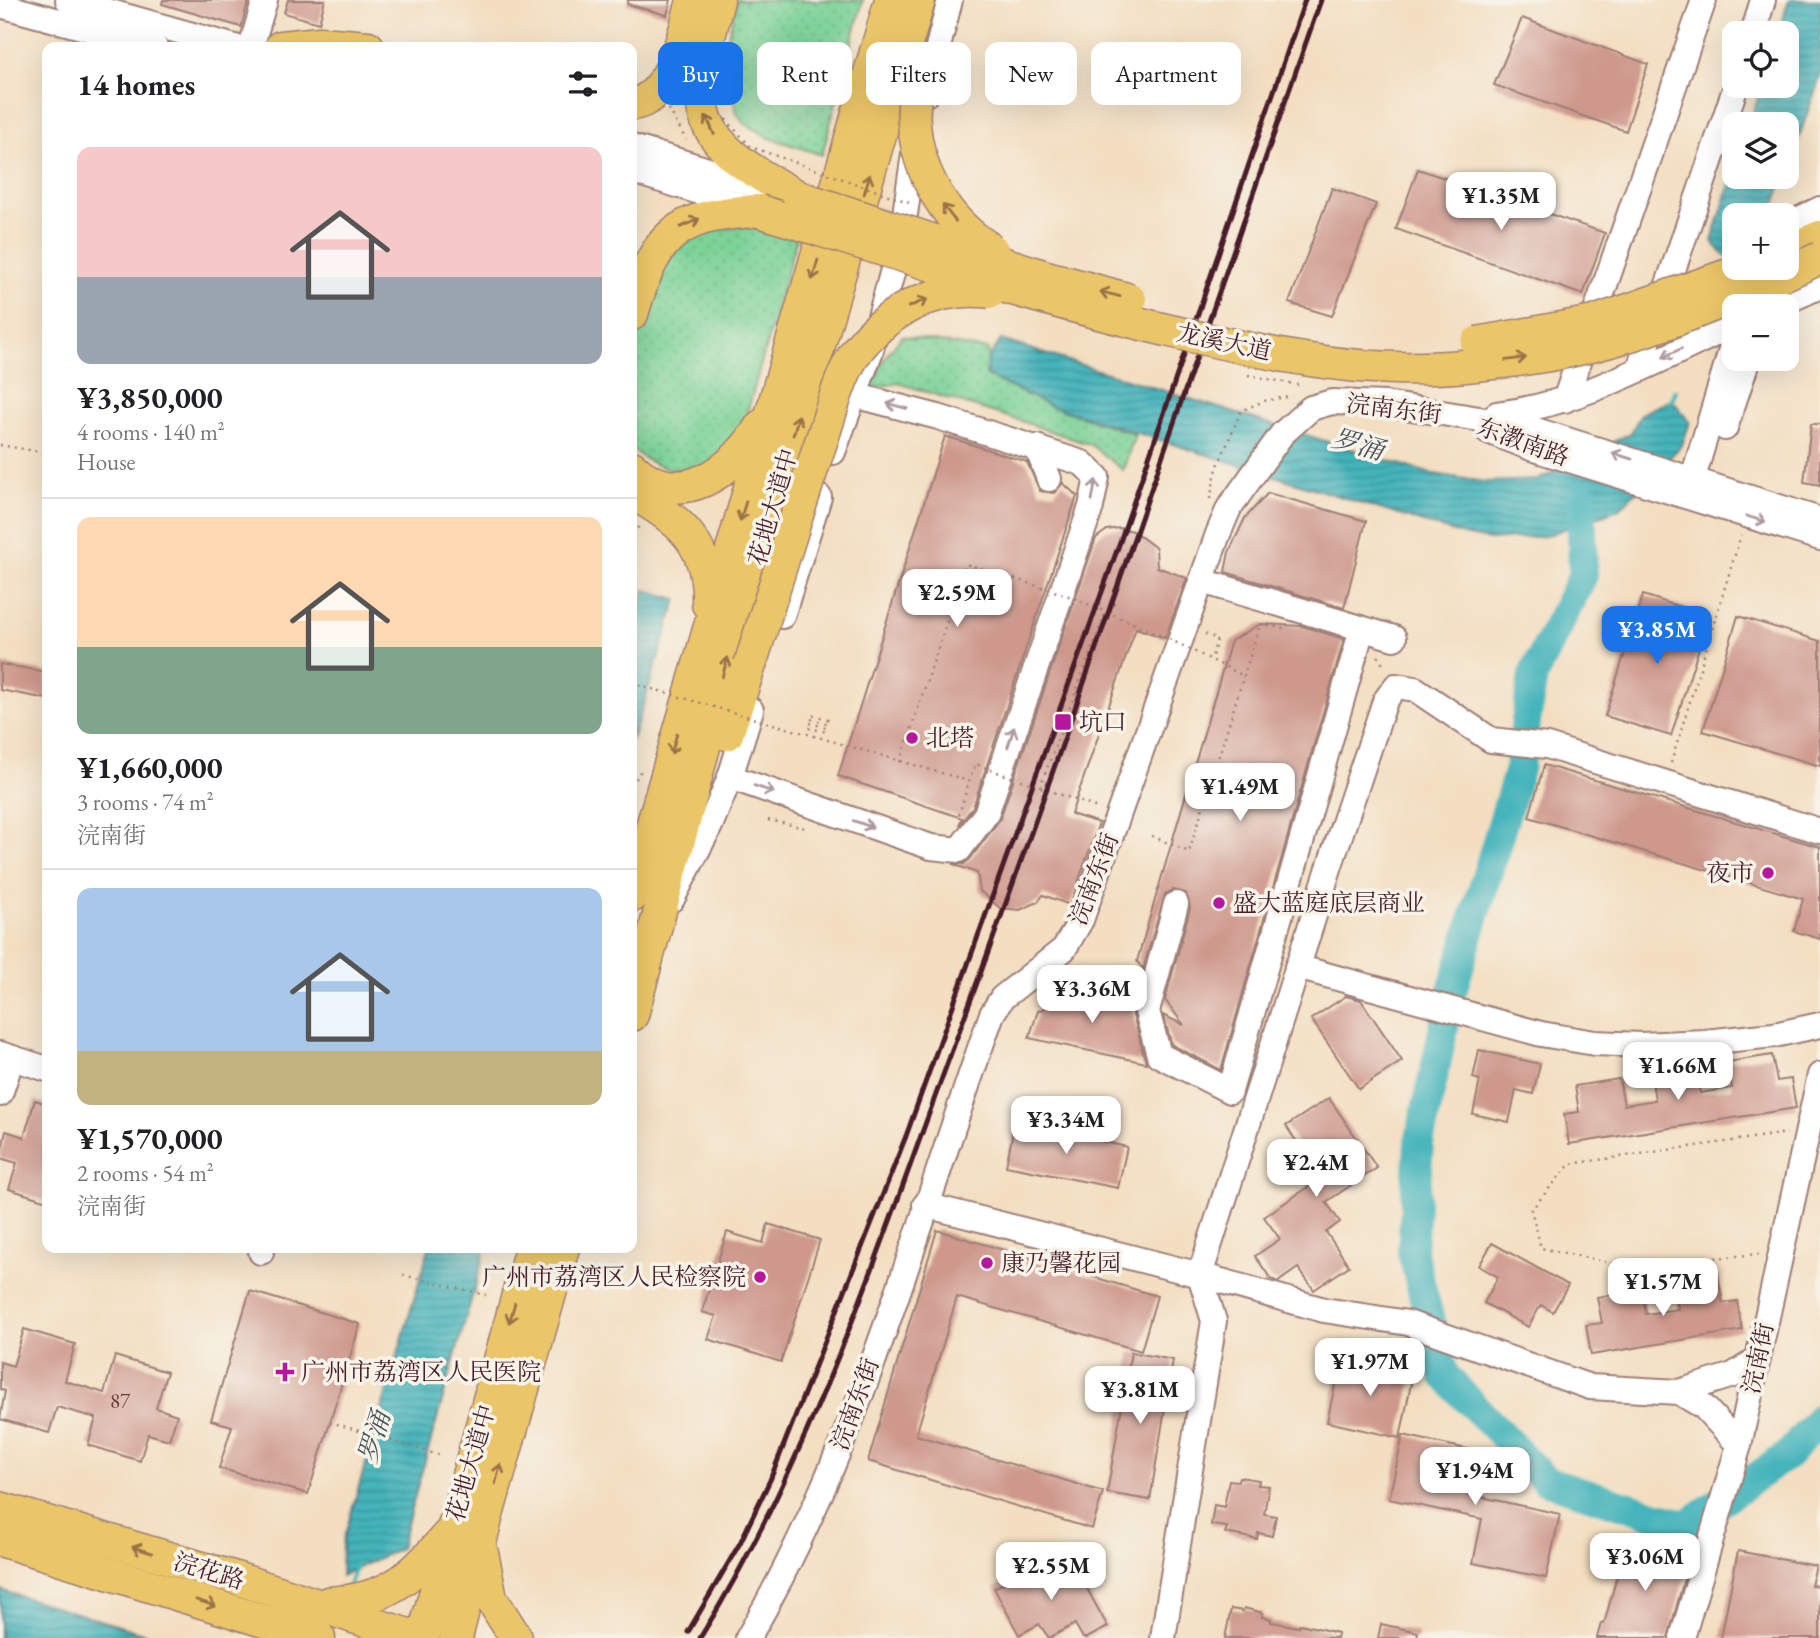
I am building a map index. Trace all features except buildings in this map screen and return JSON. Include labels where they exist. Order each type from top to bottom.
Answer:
[{"type":"main road","points":[[637,103],[661,86],[671,68],[694,0]]},
{"type":"main road","points":[[718,0],[701,72],[700,100],[708,124],[729,154],[760,177],[799,197]]},
{"type":"main road","points":[[879,0],[880,39]]},
{"type":"main road","name":"花地大道中","points":[[637,855],[640,831],[706,631],[779,394],[891,0]]},
{"type":"main road","name":"花地大道中","points":[[637,998],[720,687],[919,0]]},
{"type":"main road","points":[[938,0],[920,68],[913,122],[932,187],[958,225],[1043,288]]},
{"type":"main road","name":"龙溪大道","points":[[799,197],[1043,288],[1281,338],[1343,346],[1405,348],[1460,345],[1594,322],[1638,309],[1722,278]]},
{"type":"main road","points":[[637,297],[645,271],[657,252],[678,229],[719,212],[759,211]]},
{"type":"main road","name":"龙溪大道","points":[[759,211],[1298,358],[1395,368],[1442,367],[1552,354],[1636,333],[1737,296],[1820,258]]},
{"type":"main road","points":[[645,970],[750,665],[836,398],[857,351],[876,328],[921,300],[952,291],[1043,288]]},
{"type":"main road","points":[[641,487],[695,485],[727,468],[755,435],[779,394]]},
{"type":"main road","points":[[641,487],[682,526],[699,548],[709,586],[706,631]]},
{"type":"main road","name":"花地大道中","points":[[456,1638],[466,1536],[530,1253]]},
{"type":"main road","name":"花地大道中","points":[[423,1638],[466,1536],[561,1253]]},
{"type":"main road","name":"浣花路","points":[[0,1508],[323,1604],[418,1638]]},
{"type":"main road","points":[[323,1604],[369,1599],[396,1588],[466,1536],[491,1598],[516,1638]]},
{"type":"main road","name":"浣花路","points":[[0,1540],[319,1638]]},
{"type":"main road","points":[[268,1622],[296,1638]]},
{"type":"street","points":[[68,0],[217,42]]},
{"type":"street","points":[[252,42],[265,0]]},
{"type":"street","points":[[665,912],[710,826],[730,778],[826,471],[870,353],[901,241],[908,181],[925,97],[950,0]]},
{"type":"street","points":[[1565,400],[1704,0]]},
{"type":"street","points":[[1757,21],[1763,0]]},
{"type":"street","points":[[0,5],[137,42]]},
{"type":"street","points":[[1639,369],[1732,98]]},
{"type":"street","name":"龙溪大道","points":[[637,148],[799,197]]},
{"type":"street","name":"龙溪大道","points":[[637,173],[759,211]]},
{"type":"street","points":[[901,241],[1167,343]]},
{"type":"street","points":[[1799,296],[1820,286]]},
{"type":"street","points":[[1462,419],[1529,410],[1565,400],[1722,331]]},
{"type":"street","points":[[1683,483],[1723,371]]},
{"type":"street","points":[[1683,483],[1742,371]]},
{"type":"street","points":[[730,778],[931,847],[959,850],[986,814],[1091,508],[1097,477],[1082,463],[1037,447],[854,395]]},
{"type":"street","name":"浣南东街","points":[[748,1638],[788,1564],[820,1496],[869,1367],[992,1014],[1002,998],[1064,949],[1081,920],[1218,534],[1244,485],[1282,434],[1311,408],[1332,402],[1386,404],[1462,419]]},
{"type":"street","name":"东漖南路","points":[[1462,419],[1498,436],[1566,449],[1820,520]]},
{"type":"street","points":[[1037,447],[1049,479]]},
{"type":"street","name":"东漖南路","points":[[1683,483],[1746,516],[1820,538]]},
{"type":"street","points":[[1202,581],[1394,638]]},
{"type":"street","points":[[1176,904],[1147,1011],[1150,1029],[1159,1055],[1230,1091],[1362,629]]},
{"type":"street","points":[[1163,1638],[1214,1321],[1200,1275],[1297,967],[1385,701],[1395,686],[1415,689],[1491,740],[1547,746],[1820,831]]},
{"type":"street","points":[[1297,967],[1508,1025],[1595,1043],[1641,1045],[1774,1035],[1820,1025]]},
{"type":"street","points":[[0,1094],[6,1056],[42,1067]]},
{"type":"street","name":"浣南街","points":[[1682,1638],[1739,1445],[1820,1075]]},
{"type":"street","points":[[925,1205],[1200,1275],[1324,1310],[1408,1323],[1590,1387],[1679,1392],[1733,1375],[1758,1359]]},
{"type":"street","points":[[1679,1392],[1704,1407],[1739,1445]]},
{"type":"path","points":[[667,105],[690,148]]},
{"type":"path","points":[[721,114],[751,147],[915,204]]},
{"type":"path","points":[[1217,468],[1241,411]]},
{"type":"path","points":[[0,445],[42,452]]},
{"type":"path","points":[[1665,783],[1746,516]]},
{"type":"path","points":[[900,762],[966,564],[1075,598],[1137,624],[1244,676]]},
{"type":"path","points":[[1040,788],[1106,611]]},
{"type":"path","points":[[1152,836],[1189,852],[1260,625],[1295,631]]},
{"type":"path","points":[[1186,626],[1217,639],[1211,660]]},
{"type":"path","points":[[1362,629],[1395,686]]},
{"type":"path","points":[[637,684],[969,781]]},
{"type":"path","points":[[811,721],[829,726],[811,721]]},
{"type":"path","points":[[957,820],[976,764],[1103,810]]},
{"type":"path","points":[[768,820],[805,828]]},
{"type":"path","points":[[1780,1252],[1625,1266],[1541,1248],[1531,1210],[1570,1164],[1808,1130]]},
{"type":"path","points":[[403,1275],[486,1295]]},
{"type":"path","points":[[330,1422],[442,1456]]},
{"type":"green space","points":[[737,0],[863,0],[852,42],[757,42],[757,105],[835,105],[822,155],[770,138],[744,123],[736,112],[735,105],[743,105],[743,42],[727,40]]},
{"type":"green space","points":[[765,227],[797,237],[739,441],[700,472],[672,469],[655,464],[637,453],[637,337],[656,275],[678,246],[712,230]]},
{"type":"green space","points":[[902,336],[989,350],[986,376],[1051,406],[1135,434],[1123,470],[1091,445],[1021,421],[898,383],[869,389],[886,356]]},
{"type":"water","points":[[1789,0],[1820,0],[1820,77],[1799,137],[1799,112],[1753,112],[1758,98],[1799,98],[1799,21],[1782,21]]},
{"type":"water","points":[[1729,189],[1781,189],[1775,203],[1724,203]]},
{"type":"water","points":[[1722,210],[1722,253],[1712,241]]},
{"type":"water","points":[[1001,340],[1428,473],[1484,482],[1538,480],[1631,433],[1641,414],[1672,399],[1690,422],[1682,445],[1619,509],[1545,536],[1490,540],[1463,535],[1051,406],[986,375],[988,359]]},
{"type":"water","points":[[645,590],[677,599],[637,724],[637,612]]},
{"type":"water","points":[[428,1253],[485,1253],[400,1548],[341,1576],[342,1544]]},
{"type":"water","points":[[0,1590],[159,1638],[0,1638]]},
{"type":"waterway","name":"罗涌","points":[[1670,405],[1675,391]]},
{"type":"waterway","points":[[1581,495],[1583,575],[1533,675],[1519,769],[1451,994],[1419,1143],[1412,1251],[1444,1375],[1545,1480],[1686,1525],[1788,1455],[1820,1418]]},
{"type":"waterway","name":"罗涌","points":[[348,1591],[356,1564]]},
{"type":"railway","points":[[688,1632],[740,1543],[770,1480],[906,1136],[1121,539],[1305,0]]},
{"type":"railway","points":[[700,1638],[739,1571],[775,1500],[808,1428],[868,1279],[1045,793],[1321,0]]},
{"type":"place","name":"坑口","points":[[1063,722]]},
{"type":"place","name":"北塔","points":[[912,738]]},
{"type":"place","name":"夜市","points":[[1768,873]]},
{"type":"place","name":"盛大蓝庭底层商业","points":[[1219,903]]},
{"type":"place","name":"康乃馨花园","points":[[987,1263]]},
{"type":"place","name":"广州市荔湾区人民检察院","points":[[760,1277]]},
{"type":"place","name":"广州市荔湾区人民医院","points":[[285,1372]]}]
